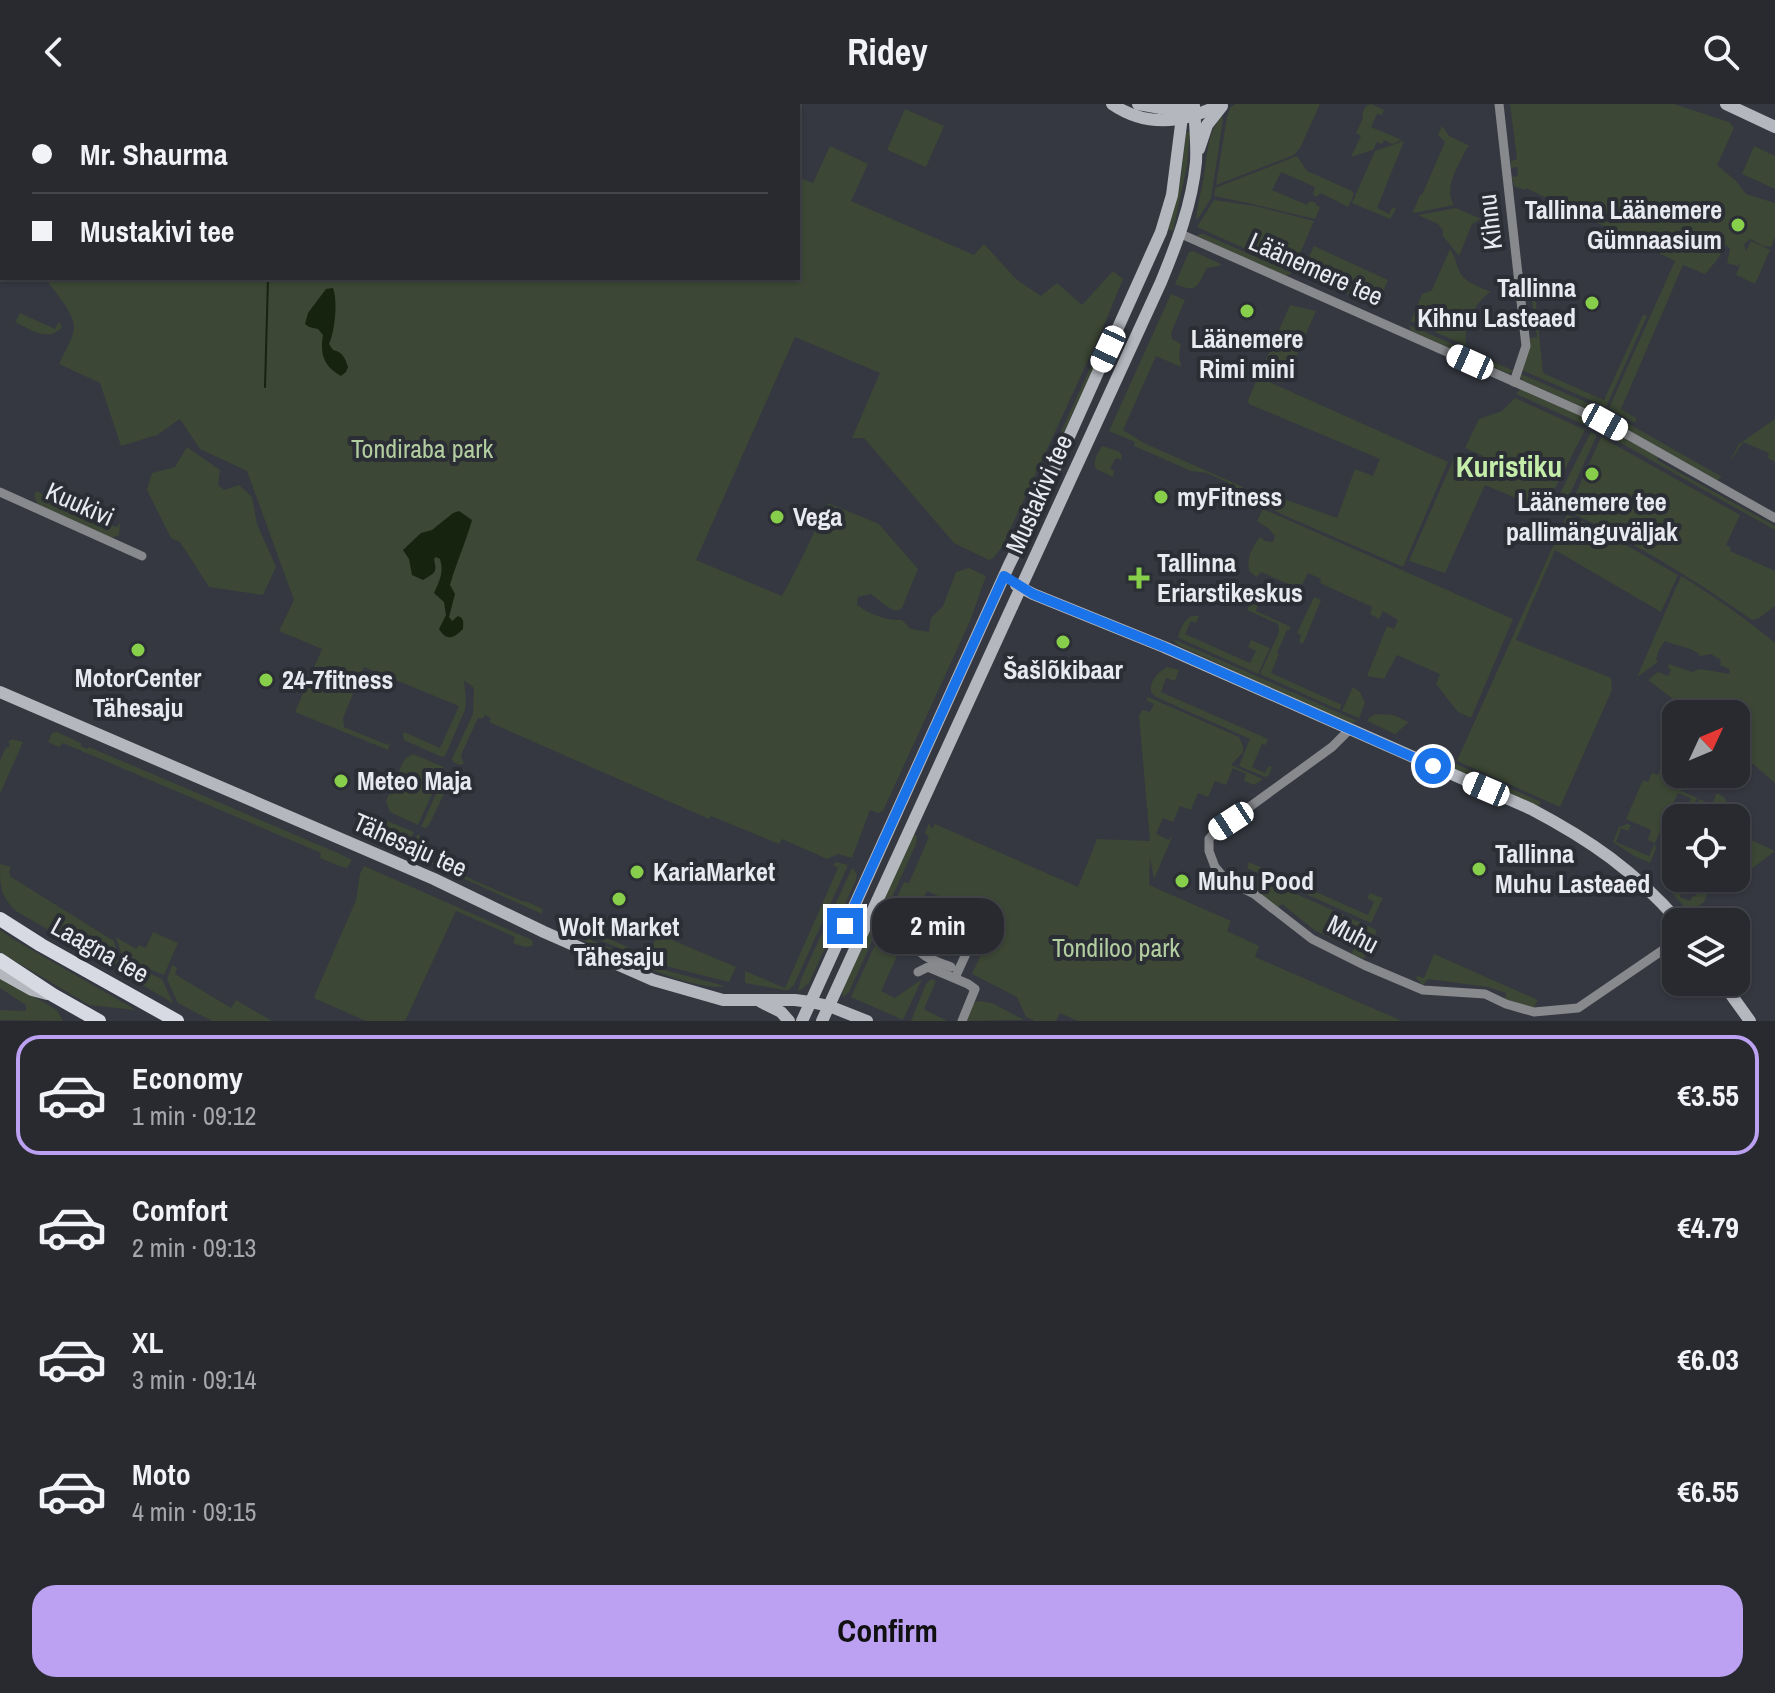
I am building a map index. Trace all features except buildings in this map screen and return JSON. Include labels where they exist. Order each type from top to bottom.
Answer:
[{"type":"main road","points":[[1112,104],[1164,121],[1190,110],[1222,104]]},
{"type":"main road","points":[[1196,159],[1207,125],[1222,104]]},
{"type":"main road","points":[[1726,104],[1775,127]]},
{"type":"main road","name":"Mustakivi tee","points":[[802,1021],[1032,519],[1166,217],[1178,148],[1190,110]]},
{"type":"main road","name":"Mustakivi tee","points":[[822,1021],[1181,234],[1196,159],[1190,110]]},
{"type":"main road","points":[[1138,111],[1168,132],[1178,148]]},
{"type":"main road","points":[[1150,254],[1151,271],[1161,282]]},
{"type":"main road","points":[[1004,576],[1021,588],[1164,647],[1520,804],[1557,823],[1623,866],[1667,908]]},
{"type":"main road","name":"Tähesaju tee","points":[[0,692],[434,879],[653,980],[723,1000],[795,1000],[829,1006],[860,1018]]},
{"type":"main road","name":"Laagna tee","points":[[0,919],[177,1021]]},
{"type":"main road","points":[[0,960],[99,1021]]},
{"type":"main road","points":[[0,972],[32,990],[53,995]]},
{"type":"main road","points":[[1732,996],[1750,1021]]},
{"type":"main road","points":[[758,1000],[781,1012],[789,1021]]},
{"type":"main road","points":[[836,1021],[860,1018]]},
{"type":"street","name":"Kihnu","points":[[1499,104],[1526,346],[1514,382]]},
{"type":"street","name":"Läänemere tee","points":[[1181,234],[1605,422],[1775,518]]},
{"type":"street","name":"Kuukivi","points":[[0,492],[142,556]]},
{"type":"street","name":"Muhu","points":[[1350,729],[1332,747],[1209,839],[1209,851],[1225,879],[1254,894],[1312,939],[1364,965],[1423,990],[1485,994],[1534,1012],[1578,1008],[1662,951]]},
{"type":"street","points":[[951,967],[916,950],[913,941],[929,909],[942,914],[947,911],[979,925],[955,978]]},
{"type":"street","points":[[918,972],[928,967],[975,989],[962,1021]]},
{"type":"green space","points":[[1235,104],[1320,104],[1294,155],[1216,185],[1227,117]]},
{"type":"green space","points":[[1371,104],[1384,110],[1382,115],[1377,114],[1371,127],[1402,140],[1392,144],[1384,140],[1382,144],[1377,142],[1373,150],[1351,157],[1361,136],[1356,133],[1362,114]]},
{"type":"green space","points":[[1510,104],[1674,104],[1729,122],[1734,128],[1717,165],[1746,194],[1775,203],[1775,237],[1771,247],[1751,239],[1744,244],[1746,251],[1751,241],[1770,250],[1755,284],[1736,275],[1741,262],[1738,266],[1727,263],[1730,249],[1726,245],[1705,274],[1683,265],[1621,409],[1637,419],[1634,423],[1609,408],[1675,261],[1526,188],[1514,186],[1512,177],[1518,176],[1517,167],[1511,168],[1511,161],[1517,159]]},
{"type":"green space","points":[[905,109],[944,126],[926,167],[887,150]]},
{"type":"green space","points":[[1222,115],[1211,198],[1196,220],[1209,144],[1213,129]]},
{"type":"green space","points":[[1442,126],[1449,136],[1470,146],[1451,184],[1454,205],[1414,213],[1445,142],[1438,135]]},
{"type":"green space","points":[[1186,132],[1190,132],[1187,166],[1173,231],[1167,229],[1181,178]]},
{"type":"green space","points":[[1404,141],[1377,208],[1389,214],[1393,207],[1396,209],[1390,219],[1352,203],[1375,151]]},
{"type":"green space","name":"Tondiraba park","points":[[830,146],[868,164],[851,201],[974,255],[984,244],[1017,280],[1041,296],[1057,283],[1082,305],[1113,271],[1123,279],[1002,547],[989,560],[954,543],[864,438],[852,438],[880,373],[795,337],[696,560],[782,596],[828,503],[879,524],[918,569],[902,608],[896,611],[871,594],[858,597],[857,605],[873,614],[902,620],[911,629],[929,632],[931,618],[943,606],[956,572],[969,568],[986,576],[970,621],[883,811],[870,810],[852,858],[838,854],[827,859],[782,839],[779,844],[711,816],[709,819],[489,722],[491,718],[485,715],[482,719],[478,718],[461,755],[464,764],[459,765],[452,759],[473,714],[474,688],[464,680],[465,710],[442,757],[404,740],[403,734],[440,748],[459,706],[364,667],[343,718],[344,727],[388,745],[391,740],[388,750],[295,712],[322,649],[279,631],[294,600],[247,471],[200,449],[180,419],[157,435],[121,446],[100,383],[59,364],[74,328],[67,309],[46,280],[800,280],[800,178],[813,183]]},
{"type":"green space","points":[[1754,146],[1775,156],[1775,189],[1742,174]]},
{"type":"green space","points":[[1297,156],[1307,171],[1352,191],[1354,194],[1348,207],[1321,193],[1316,197],[1313,194],[1315,187],[1281,172],[1272,190],[1307,205],[1310,201],[1316,203],[1320,207],[1315,219],[1214,196],[1215,188]]},
{"type":"green space","points":[[1214,200],[1255,206],[1314,221],[1293,270],[1197,227]]},
{"type":"green space","points":[[1456,208],[1481,219],[1472,224],[1459,256],[1443,236],[1438,224],[1418,215]]},
{"type":"green space","points":[[1199,234],[1292,273],[1286,276],[1197,236]]},
{"type":"green space","points":[[1314,246],[1388,280],[1377,307],[1302,272]]},
{"type":"green space","points":[[1450,249],[1463,277],[1491,292],[1480,301],[1471,316],[1466,332],[1467,346],[1435,332],[1437,327],[1442,328],[1444,321],[1435,318],[1429,329],[1411,321],[1422,294],[1432,290]]},
{"type":"green space","points":[[1189,252],[1221,264],[1207,268],[1193,288],[1175,284]]},
{"type":"green space","points":[[1531,293],[1535,293],[1543,373],[1604,400],[1643,315],[1647,316],[1606,407],[1522,370],[1530,338],[1537,337]]},
{"type":"green space","points":[[1171,294],[1185,300],[1171,333],[1172,339],[1181,344],[1181,367],[1156,356],[1123,430],[1144,443],[1243,487],[1241,494],[1227,488],[1229,483],[1207,473],[1191,471],[1134,446],[1135,442],[1109,431]]},
{"type":"green space","points":[[1290,305],[1316,311],[1285,382],[1278,383],[1259,375]]},
{"type":"green space","points":[[20,313],[55,329],[59,322],[62,327],[51,334],[39,334],[15,322]]},
{"type":"green space","points":[[1409,325],[1514,371],[1509,374],[1411,331]]},
{"type":"green space","points":[[1102,350],[1022,522],[1098,351]]},
{"type":"green space","points":[[1521,374],[1604,410],[1604,417],[1522,380]]},
{"type":"green space","points":[[1258,377],[1448,462],[1403,567],[1251,499],[1259,490],[1337,518],[1355,469],[1373,476],[1380,459],[1249,404]]},
{"type":"green space","points":[[1521,388],[1586,418],[1587,426],[1516,394]]},
{"type":"green space","points":[[1515,398],[1585,430],[1544,510],[1485,485],[1445,573],[1409,561],[1457,451],[1457,457],[1464,466],[1480,461],[1483,456],[1465,448],[1479,419],[1502,411]]},
{"type":"green space","points":[[1608,412],[1722,477],[1717,480],[1609,420]]},
{"type":"green space","points":[[1775,419],[1775,462],[1768,458],[1769,453],[1743,442],[1729,463],[1739,444]]},
{"type":"green space","points":[[1606,427],[1659,457],[1657,460],[1775,526],[1775,530],[1603,433]]},
{"type":"green space","points":[[1591,432],[1597,435],[1563,509],[1554,505]]},
{"type":"green space","points":[[1601,437],[1740,515],[1726,545],[1731,548],[1730,551],[1775,571],[1775,606],[1752,620],[1663,562],[1568,511]]},
{"type":"green space","points":[[1102,446],[1122,455],[1121,460],[1116,458],[1110,468],[1114,471],[1113,477],[1096,469],[1095,460]]},
{"type":"green space","points":[[187,447],[220,470],[218,485],[224,490],[239,485],[252,497],[257,524],[276,567],[263,595],[209,587],[180,542],[171,538],[147,490],[152,473],[175,467]]},
{"type":"green space","points":[[36,491],[116,527],[120,523],[119,535],[112,538],[38,505],[34,496]]},
{"type":"green space","points":[[1263,509],[1513,619],[1471,718],[1458,712],[1436,684],[1440,674],[1397,655],[1384,679],[1367,676],[1387,626],[1394,629],[1398,620],[1383,611],[1379,619],[1370,614],[1372,607],[1320,583],[1321,579],[1308,573],[1300,589],[1261,572],[1257,577],[1250,572],[1249,558],[1257,541],[1260,537],[1273,542],[1275,536],[1257,521]]},
{"type":"green space","points":[[1567,515],[1595,527],[1678,575],[1661,612],[1555,550],[1516,640],[1611,678],[1612,690],[1560,807],[1457,761]]},
{"type":"green space","points":[[1681,576],[1775,643],[1775,783],[1750,761],[1750,700],[1674,700],[1648,680],[1658,672],[1668,676],[1671,670],[1667,667],[1669,664],[1692,672],[1700,669],[1730,674],[1729,669],[1720,665],[1721,660],[1711,654],[1701,656],[1689,648],[1665,641],[1656,659],[1658,662],[1637,677]]},
{"type":"green space","points":[[1257,587],[1273,595],[1271,599],[1262,595],[1256,611],[1291,627],[1277,653],[1271,673],[1342,705],[1339,710],[1260,674],[1279,632],[1278,624],[1247,610]]},
{"type":"green space","points":[[1314,597],[1321,600],[1302,644],[1299,641],[1301,635],[1297,633]]},
{"type":"green space","points":[[1192,616],[1199,616],[1196,623],[1191,621],[1185,634],[1250,663],[1256,651],[1248,647],[1251,640],[1270,648],[1258,674],[1179,638],[1183,625]]},
{"type":"green space","points":[[1173,639],[1357,721],[1350,724],[1178,645]]},
{"type":"green space","points":[[1167,667],[1179,670],[1175,681],[1166,678],[1161,692],[1268,739],[1266,745],[1262,744],[1252,767],[1265,773],[1269,766],[1272,767],[1268,776],[1239,766],[1250,739],[1151,692],[1155,677]]},
{"type":"green space","points":[[1353,687],[1360,692],[1365,703],[1359,718],[1342,711]]},
{"type":"green space","name":"Tondiloo park","points":[[1148,697],[1239,737],[1243,752],[1231,765],[1263,779],[1254,785],[1244,781],[1246,774],[1233,768],[1226,785],[1215,781],[1208,797],[1198,793],[1191,810],[1180,806],[1173,822],[1163,818],[1156,834],[1169,840],[1173,835],[1154,879],[1150,857],[1149,885],[1231,921],[1227,931],[1259,946],[1255,957],[1402,1021],[1078,1021],[1060,1013],[1056,1021],[1035,1021],[1026,1017],[1017,997],[972,974],[996,922],[927,891],[881,991],[895,998],[922,979],[903,1020],[851,997],[904,882],[909,883],[929,837],[925,833],[929,823],[932,829],[935,824],[1078,887],[1097,839],[1150,841],[1139,716],[1142,710],[1150,712],[1154,704],[1146,700]]},
{"type":"green space","points":[[1376,714],[1393,715],[1409,722],[1395,734],[1367,721]]},
{"type":"green space","points":[[57,732],[87,749],[89,747],[352,860],[347,868],[339,866],[320,858],[321,853],[63,743],[59,747],[48,742],[52,733]]},
{"type":"green space","points":[[12,739],[23,742],[0,794],[0,761]]},
{"type":"green space","points":[[413,754],[444,767],[418,825],[390,812],[386,801],[403,762]]},
{"type":"green space","points":[[1456,764],[1541,802],[1538,807],[1454,769]]},
{"type":"green space","points":[[1661,768],[1662,788],[1675,788],[1697,798],[1695,804],[1689,804],[1691,798],[1678,793],[1673,804],[1662,804],[1662,828],[1655,843],[1648,840],[1651,830],[1626,819],[1643,780],[1648,782],[1652,773],[1658,775]]},
{"type":"green space","points":[[445,774],[453,775],[429,825],[421,827]]},
{"type":"green space","points":[[1717,793],[1727,804],[1712,804]]},
{"type":"green space","points":[[385,820],[414,832],[405,850],[369,836],[377,822]]},
{"type":"green space","points":[[1627,824],[1631,825],[1628,831],[1621,828],[1616,842],[1649,856],[1655,843],[1650,863],[1613,842],[1619,827]]},
{"type":"green space","points":[[418,834],[422,839],[416,855],[539,907],[543,910],[542,914],[412,855],[410,851]]},
{"type":"green space","points":[[913,834],[917,836],[916,844],[849,992],[843,998],[842,989]]},
{"type":"green space","points":[[1750,839],[1775,851],[1750,870]]},
{"type":"green space","points":[[836,862],[848,865],[794,985],[784,990],[745,983],[745,971],[785,988],[838,868],[833,865]]},
{"type":"green space","points":[[1249,862],[1368,915],[1374,902],[1367,898],[1370,893],[1383,898],[1371,923],[1247,868]]},
{"type":"green space","points":[[0,864],[11,867],[11,877],[114,941],[122,961],[162,979],[173,1003],[16,911],[2,890]]},
{"type":"green space","points":[[364,866],[532,940],[532,946],[513,943],[515,937],[456,911],[405,1021],[366,1021],[316,999],[314,997],[356,900]]},
{"type":"green space","points":[[852,868],[857,874],[856,880],[809,983],[798,992],[801,979]]},
{"type":"green space","points":[[1245,871],[1377,930],[1364,959],[1352,954],[1356,942],[1347,939],[1344,944],[1314,930],[1282,904],[1277,908],[1241,880]]},
{"type":"green space","points":[[1671,892],[1682,892],[1680,897],[1690,901],[1697,892],[1708,892],[1704,902],[1696,908],[1685,908]]},
{"type":"green space","points":[[560,918],[648,956],[658,934],[736,967],[729,982],[666,966],[559,922]]},
{"type":"green space","points":[[557,925],[657,968],[725,986],[711,987],[669,976],[565,932]]},
{"type":"green space","points":[[0,930],[136,1010],[89,1005],[0,952]]},
{"type":"green space","points":[[153,932],[178,943],[164,975],[126,960],[116,937],[136,949],[139,945],[146,948]]},
{"type":"green space","points":[[1434,954],[1538,1000],[1533,1009],[1505,999],[1506,993],[1488,987],[1428,979],[1423,985],[1416,978],[1424,978]]},
{"type":"green space","points":[[172,965],[177,968],[175,974],[231,1008],[236,1000],[272,1021],[212,1021],[178,1003],[167,979]]},
{"type":"green space","points":[[0,977],[57,1010],[63,1021],[0,1020],[0,1010],[26,1011],[26,1005],[0,988]]},
{"type":"green space","points":[[931,979],[936,981],[924,1009],[947,1021],[911,1021],[926,984]]},
{"type":"green space","points":[[979,1001],[992,1003],[1024,1020],[964,1021],[969,1004]]},
{"type":"shaded area","points":[[333,288],[335,316],[329,344],[345,358],[348,367],[341,376],[330,368],[324,358],[323,335],[318,329],[305,324],[308,313],[326,289]]},
{"type":"shaded area","points":[[459,511],[472,520],[450,585],[455,594],[449,617],[452,621],[458,616],[462,618],[463,629],[448,637],[439,629],[446,615],[444,602],[434,593],[441,576],[440,559],[434,559],[434,572],[423,580],[412,575],[409,559],[403,550],[421,533],[432,530]]},
{"type":"waterway","points":[[265,387],[268,280]]},
{"type":"place","name":"Tallinna Läänemere Gümnaasium","points":[[1738,225]]},
{"type":"place","name":"Tallinna Kihnu Lasteaed","points":[[1592,303]]},
{"type":"place","name":"Läänemere Rimi mini","points":[[1247,311]]},
{"type":"place","name":"Läänemere tee pallimänguväljak","points":[[1592,474]]},
{"type":"place","name":"myFitness","points":[[1161,497]]},
{"type":"place","name":"Vega","points":[[777,517]]},
{"type":"place","name":"Tallinna Eriarstikeskus","points":[[1139,578]]},
{"type":"place","name":"Šašlõkibaar","points":[[1063,642]]},
{"type":"place","name":"MotorCenter Tähesaju","points":[[138,650]]},
{"type":"place","name":"24-7fitness","points":[[266,680]]},
{"type":"place","name":"Meteo Maja","points":[[341,781]]},
{"type":"place","name":"Tallinna Muhu Lasteaed","points":[[1479,869]]},
{"type":"place","name":"KariaMarket","points":[[637,872]]},
{"type":"place","name":"Muhu Pood","points":[[1182,881]]},
{"type":"place","name":"Wolt Market Tähesaju","points":[[619,899]]},
{"type":"district","name":"Kuristiku","points":[[1509,467]]},
{"type":"route","points":[[845,926],[1004,576],[1033,594],[1313,711],[1433,766]]}]
